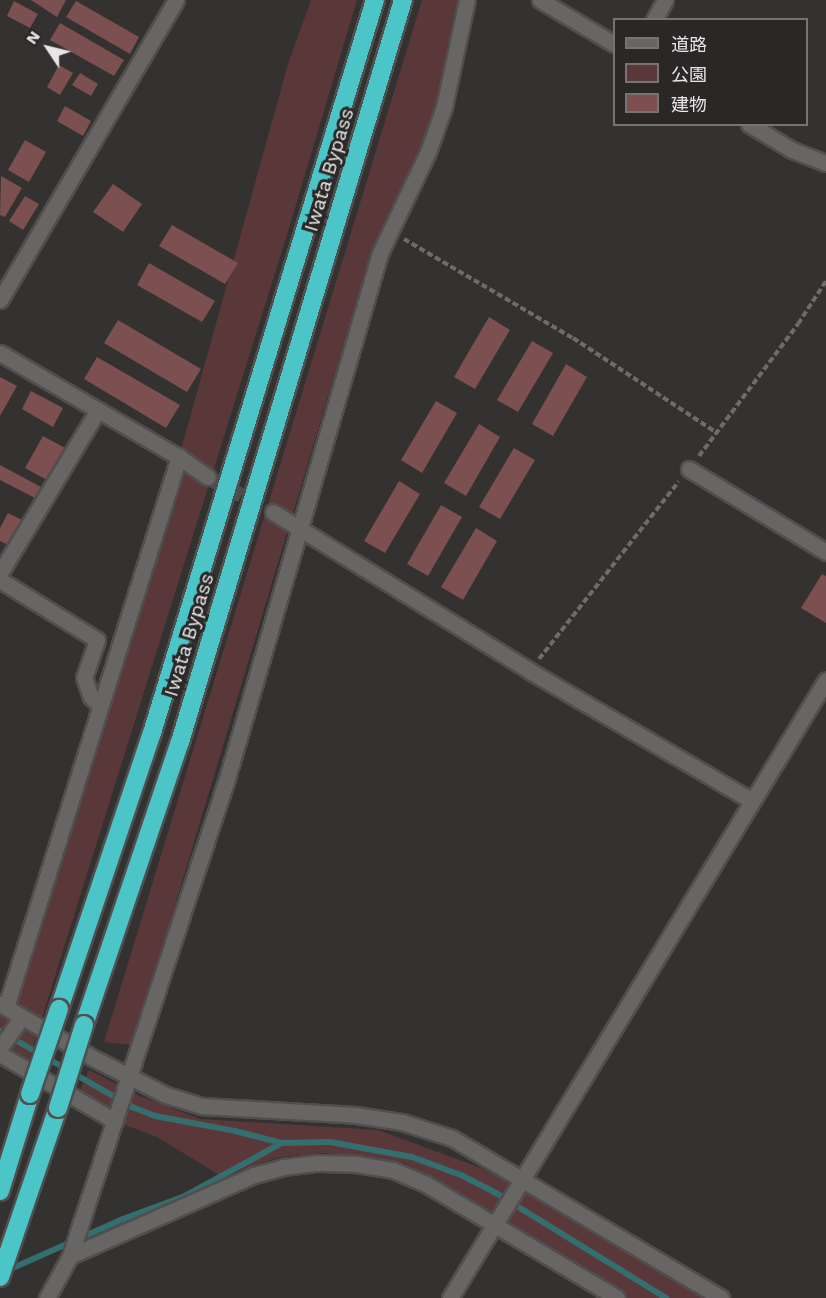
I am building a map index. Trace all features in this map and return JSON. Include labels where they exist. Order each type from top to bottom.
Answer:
[{"type":"highway","name":"Iwata Bypass","points":[[0,1191],[30,1094],[152,733],[375,0]]},
{"type":"highway","name":"Iwata Bypass","points":[[0,1277],[180,742],[403,0]]},
{"type":"street","points":[[0,300],[176,0]]},
{"type":"street","points":[[47,1298],[70,1256],[226,782],[380,253],[428,152],[444,107],[467,0]]},
{"type":"street","points":[[540,0],[613,43]]},
{"type":"street","points":[[655,18],[665,0]]},
{"type":"street","points":[[752,126],[792,150],[826,163]]},
{"type":"street","points":[[0,353],[179,457],[208,477]]},
{"type":"street","points":[[0,573],[98,410]]},
{"type":"street","points":[[179,457],[3,1006],[129,1077],[166,1095],[202,1106],[356,1115],[402,1122],[452,1138],[721,1298]]},
{"type":"street","points":[[688,469],[826,552]]},
{"type":"street","points":[[273,512],[530,671],[752,800]]},
{"type":"street","points":[[0,580],[98,640],[84,677],[91,697],[101,706]]},
{"type":"street","points":[[450,1298],[826,680]]},
{"type":"street","points":[[0,1048],[22,1017]]},
{"type":"street","points":[[0,1054],[115,1121]]},
{"type":"street","points":[[70,1256],[254,1175],[283,1167],[317,1163],[356,1164],[393,1170],[426,1184],[617,1298]]},
{"type":"path","points":[[391,231],[573,338],[717,433]]},
{"type":"path","points":[[530,671],[717,433],[798,324],[826,281]]},
{"type":"green space","points":[[311,0],[357,0],[287,235],[26,1069],[0,1053],[0,1004],[36,1024],[9,997],[179,457],[288,64]]},
{"type":"green space","points":[[422,0],[474,0],[444,107],[408,194],[364,277],[133,1045],[104,1042]]},
{"type":"green space","points":[[89,1070],[140,1096],[200,1119],[378,1130],[481,1168],[677,1271],[721,1298],[617,1298],[405,1163],[324,1153],[280,1157],[221,1176],[157,1137],[115,1121],[80,1091]]},
{"type":"building","points":[[31,0],[66,0],[57,17]]},
{"type":"building","points":[[14,1],[38,14],[30,28],[7,16]]},
{"type":"building","points":[[76,1],[139,37],[130,54],[66,17]]},
{"type":"building","points":[[60,23],[124,60],[114,76],[50,40]]},
{"type":"building","points":[[59,65],[73,73],[60,95],[47,87]]},
{"type":"building","points":[[80,73],[98,84],[91,96],[72,85]]},
{"type":"building","points":[[65,106],[91,121],[83,136],[57,121]]},
{"type":"building","points":[[25,140],[46,152],[29,182],[8,170]]},
{"type":"building","points":[[1,176],[22,188],[5,217],[0,215]]},
{"type":"building","points":[[113,184],[142,204],[123,232],[93,212]]},
{"type":"building","points":[[25,196],[39,204],[23,230],[9,221]]},
{"type":"building","points":[[172,225],[238,263],[225,284],[159,246]]},
{"type":"building","points":[[149,263],[215,301],[202,322],[137,285]]},
{"type":"building","points":[[489,317],[510,330],[475,389],[454,377]]},
{"type":"building","points":[[118,320],[201,369],[187,392],[104,343]]},
{"type":"building","points":[[532,341],[553,353],[518,412],[497,400]]},
{"type":"building","points":[[97,357],[180,405],[166,428],[84,379]]},
{"type":"building","points":[[566,364],[587,377],[553,436],[532,424]]},
{"type":"building","points":[[0,377],[17,386],[0,416]]},
{"type":"building","points":[[31,391],[63,408],[53,427],[22,409]]},
{"type":"building","points":[[436,401],[457,413],[422,473],[401,460]]},
{"type":"building","points":[[479,424],[500,437],[466,496],[444,483]]},
{"type":"building","points":[[43,436],[65,448],[47,480],[25,468]]},
{"type":"building","points":[[514,448],[535,460],[500,519],[479,507]]},
{"type":"building","points":[[0,465],[41,487],[35,498],[0,480]]},
{"type":"building","points":[[399,481],[420,494],[385,553],[364,541]]},
{"type":"building","points":[[441,505],[462,517],[428,576],[407,564]]},
{"type":"building","points":[[8,513],[22,520],[8,545],[0,541],[0,528]]},
{"type":"building","points":[[476,528],[497,541],[463,600],[441,587]]},
{"type":"building","points":[[822,574],[826,576],[826,623],[801,608]]},
{"type":"waterway","points":[[0,1031],[132,1107],[155,1116],[235,1131],[282,1143],[330,1142],[412,1157],[461,1175],[496,1193],[666,1298]]},
{"type":"waterway","points":[[6,1271],[123,1219],[185,1196],[282,1143]]},
{"type":"tunnel","points":[[208,477],[273,512]]}]
